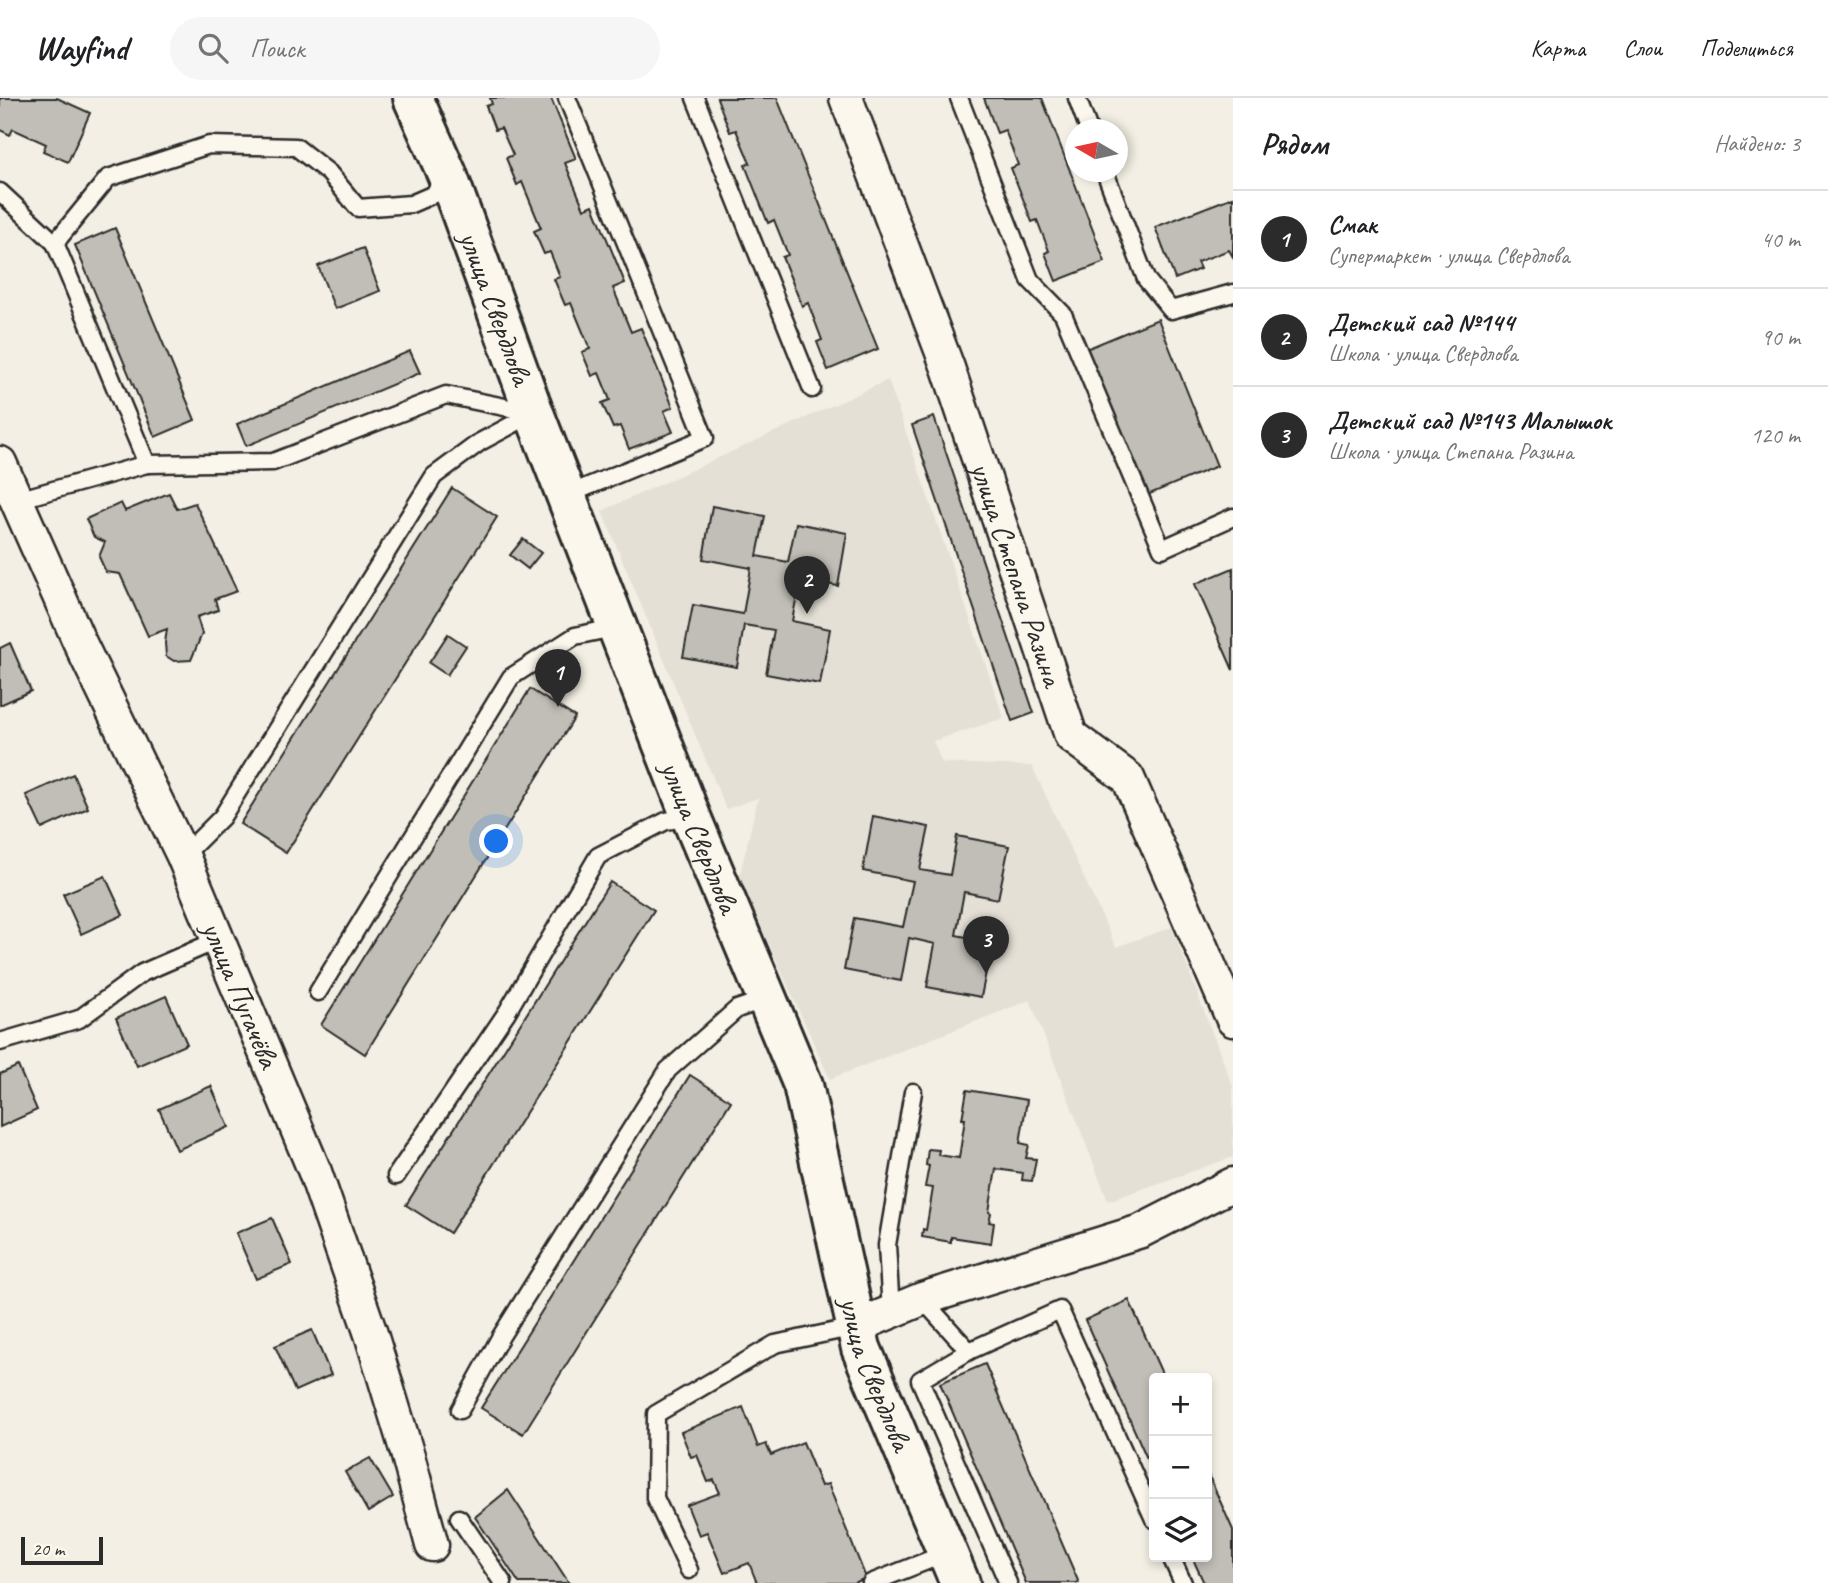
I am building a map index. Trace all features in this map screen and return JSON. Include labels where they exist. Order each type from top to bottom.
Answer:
[{"type":"street","name":"улица Свердлова","points":[[413,98],[447,174],[534,413],[691,817],[803,1085],[861,1348],[954,1568]]},
{"type":"street","name":"улица Степана Разина","points":[[846,98],[948,368],[1071,736],[1129,778],[1233,1020]]},
{"type":"street","name":"улица Пугачёва","points":[[0,463],[79,641],[183,856],[315,1172],[371,1334],[432,1545]]},
{"type":"street","points":[[855,1327],[922,1300],[1141,1231],[1233,1184]]},
{"type":"lane","points":[[566,495],[705,438],[567,98]]},
{"type":"lane","points":[[695,98],[812,389]]},
{"type":"lane","points":[[959,98],[1030,280],[1063,314],[1162,549],[1233,517]]},
{"type":"lane","points":[[1077,98],[1085,119]]},
{"type":"lane","points":[[55,243],[107,178],[209,145],[296,147],[329,173],[358,208],[411,204],[434,194],[447,174]]},
{"type":"lane","points":[[1109,182],[1146,279],[1171,310],[1233,293]]},
{"type":"lane","points":[[0,192],[55,243],[147,464]]},
{"type":"lane","points":[[17,500],[147,464],[273,462],[446,395],[534,413]]},
{"type":"lane","points":[[183,856],[222,817],[434,476],[480,442],[534,413]]},
{"type":"lane","points":[[318,992],[511,677],[575,636],[618,627]]},
{"type":"lane","points":[[396,1176],[507,1012],[598,856],[666,821],[691,817]]},
{"type":"lane","points":[[0,1042],[79,1019],[142,972],[218,940]]},
{"type":"lane","points":[[460,1410],[500,1336],[668,1070],[737,1009],[766,999]]},
{"type":"lane","points":[[891,1312],[887,1245],[913,1092]]},
{"type":"lane","points":[[922,1300],[969,1351]]},
{"type":"lane","points":[[1008,1583],[920,1380],[969,1351],[1060,1310],[1149,1508]]},
{"type":"lane","points":[[689,1570],[655,1498],[656,1414],[775,1343],[855,1327]]},
{"type":"lane","points":[[459,1518],[503,1583]]},
{"type":"lane","points":[[1173,1562],[1183,1583]]},
{"type":"lane","points":[[871,1583],[954,1568]]},
{"type":"shaded area","points":[[888,380],[1004,718],[933,741],[942,763],[1032,766],[1116,947],[1172,927],[1233,1087],[1233,1157],[1108,1201],[1030,1000],[830,1079],[739,878],[758,798],[726,809],[602,511]]},
{"type":"building","points":[[0,98],[57,98],[90,113],[68,162],[43,151],[46,144],[13,129],[10,135],[0,130]]},
{"type":"building","points":[[490,98],[551,98],[576,159],[565,163],[584,209],[593,205],[625,283],[613,288],[631,332],[641,328],[673,407],[664,411],[673,432],[629,449],[620,426],[613,428],[602,403],[610,400],[599,373],[592,376],[582,352],[590,349],[571,303],[565,305],[554,279],[560,277],[550,252],[544,254],[534,231],[541,228],[522,182],[517,185],[506,158],[513,155],[501,128],[495,130],[486,106],[492,104]]},
{"type":"building","points":[[717,98],[777,98],[878,349],[828,370],[817,342],[822,340],[808,303],[802,306],[782,257],[788,255],[774,220],[768,223],[745,165],[750,163],[736,130],[730,132]]},
{"type":"building","points":[[984,98],[1042,98],[1065,158],[1065,182],[1074,182],[1105,262],[1056,281],[1045,253],[1049,251],[1037,220],[1032,222],[1011,168],[1018,165],[1005,130],[997,133]]},
{"type":"building","points":[[1233,197],[1233,257],[1229,250],[1197,262],[1200,269],[1175,279],[1155,227]]},
{"type":"building","points":[[115,228],[195,420],[155,437],[75,245]]},
{"type":"building","points":[[363,248],[380,291],[335,309],[318,266]]},
{"type":"building","points":[[1158,319],[1217,466],[1145,496],[1086,349]]},
{"type":"building","points":[[410,351],[420,373],[246,446],[237,424]]},
{"type":"building","points":[[934,417],[1034,713],[1012,721],[912,425]]},
{"type":"building","points":[[452,488],[497,517],[286,853],[240,824]]},
{"type":"building","points":[[169,493],[177,509],[195,503],[237,591],[215,599],[218,610],[197,617],[202,634],[191,660],[174,661],[166,656],[167,629],[148,636],[120,574],[106,572],[99,557],[105,542],[94,537],[86,519],[121,503],[125,511]]},
{"type":"building","points":[[712,506],[765,516],[757,556],[788,562],[796,523],[847,533],[838,586],[800,579],[792,621],[830,629],[820,684],[766,674],[774,630],[744,625],[737,667],[683,657],[693,605],[743,614],[751,568],[703,559]]},
{"type":"building","points":[[523,539],[541,553],[528,569],[510,555]]},
{"type":"building","points":[[1233,568],[1233,670],[1195,584]]},
{"type":"building","points":[[448,634],[466,646],[447,675],[429,663]]},
{"type":"building","points":[[10,643],[31,691],[0,705],[0,648]]},
{"type":"building","points":[[530,689],[575,717],[365,1054],[321,1025]]},
{"type":"building","points":[[73,774],[88,808],[42,829],[26,795]]},
{"type":"building","points":[[873,816],[929,827],[920,870],[950,875],[957,836],[1009,846],[998,899],[964,892],[956,935],[992,942],[981,997],[927,987],[935,944],[909,938],[901,981],[844,970],[854,918],[903,927],[913,881],[863,871]]},
{"type":"building","points":[[105,876],[123,915],[81,934],[63,894]]},
{"type":"building","points":[[610,882],[654,910],[450,1233],[406,1205]]},
{"type":"building","points":[[166,996],[187,1044],[137,1066],[116,1018]]},
{"type":"building","points":[[18,1066],[37,1110],[0,1127],[0,1074]]},
{"type":"building","points":[[690,1075],[731,1101],[523,1434],[481,1408]]},
{"type":"building","points":[[211,1086],[229,1127],[177,1150],[159,1109]]},
{"type":"building","points":[[967,1090],[1027,1100],[1020,1143],[1029,1145],[1026,1158],[1036,1159],[1032,1181],[1022,1180],[1023,1173],[996,1169],[989,1212],[989,1222],[994,1223],[991,1243],[951,1237],[951,1242],[922,1237],[923,1229],[926,1230],[933,1188],[925,1187],[929,1166],[926,1165],[928,1149],[939,1150],[938,1155],[959,1158]]},
{"type":"building","points":[[272,1218],[292,1264],[256,1279],[236,1233]]},
{"type":"building","points":[[1129,1300],[1162,1373],[1149,1373],[1149,1463],[1085,1320]]},
{"type":"building","points":[[312,1330],[331,1375],[295,1391],[275,1346]]},
{"type":"building","points":[[985,1364],[1079,1583],[1026,1583],[940,1383]]},
{"type":"building","points":[[743,1407],[758,1447],[766,1444],[771,1455],[803,1442],[821,1486],[828,1484],[866,1578],[854,1583],[757,1583],[749,1563],[724,1573],[707,1532],[699,1535],[687,1505],[720,1493],[714,1480],[708,1482],[697,1455],[691,1457],[681,1432]]},
{"type":"building","points":[[370,1458],[393,1497],[368,1512],[345,1472]]},
{"type":"building","points":[[1212,1483],[1233,1530],[1233,1583],[1204,1583],[1194,1562],[1212,1562]]},
{"type":"building","points":[[508,1490],[569,1583],[519,1583],[475,1517]]},
{"type":"place","name":"Детский сад №144","points":[[807,614]]},
{"type":"place","name":"Смак","points":[[558,707]]},
{"type":"place","name":"Детский сад №143 Малышок","points":[[986,974]]}]
